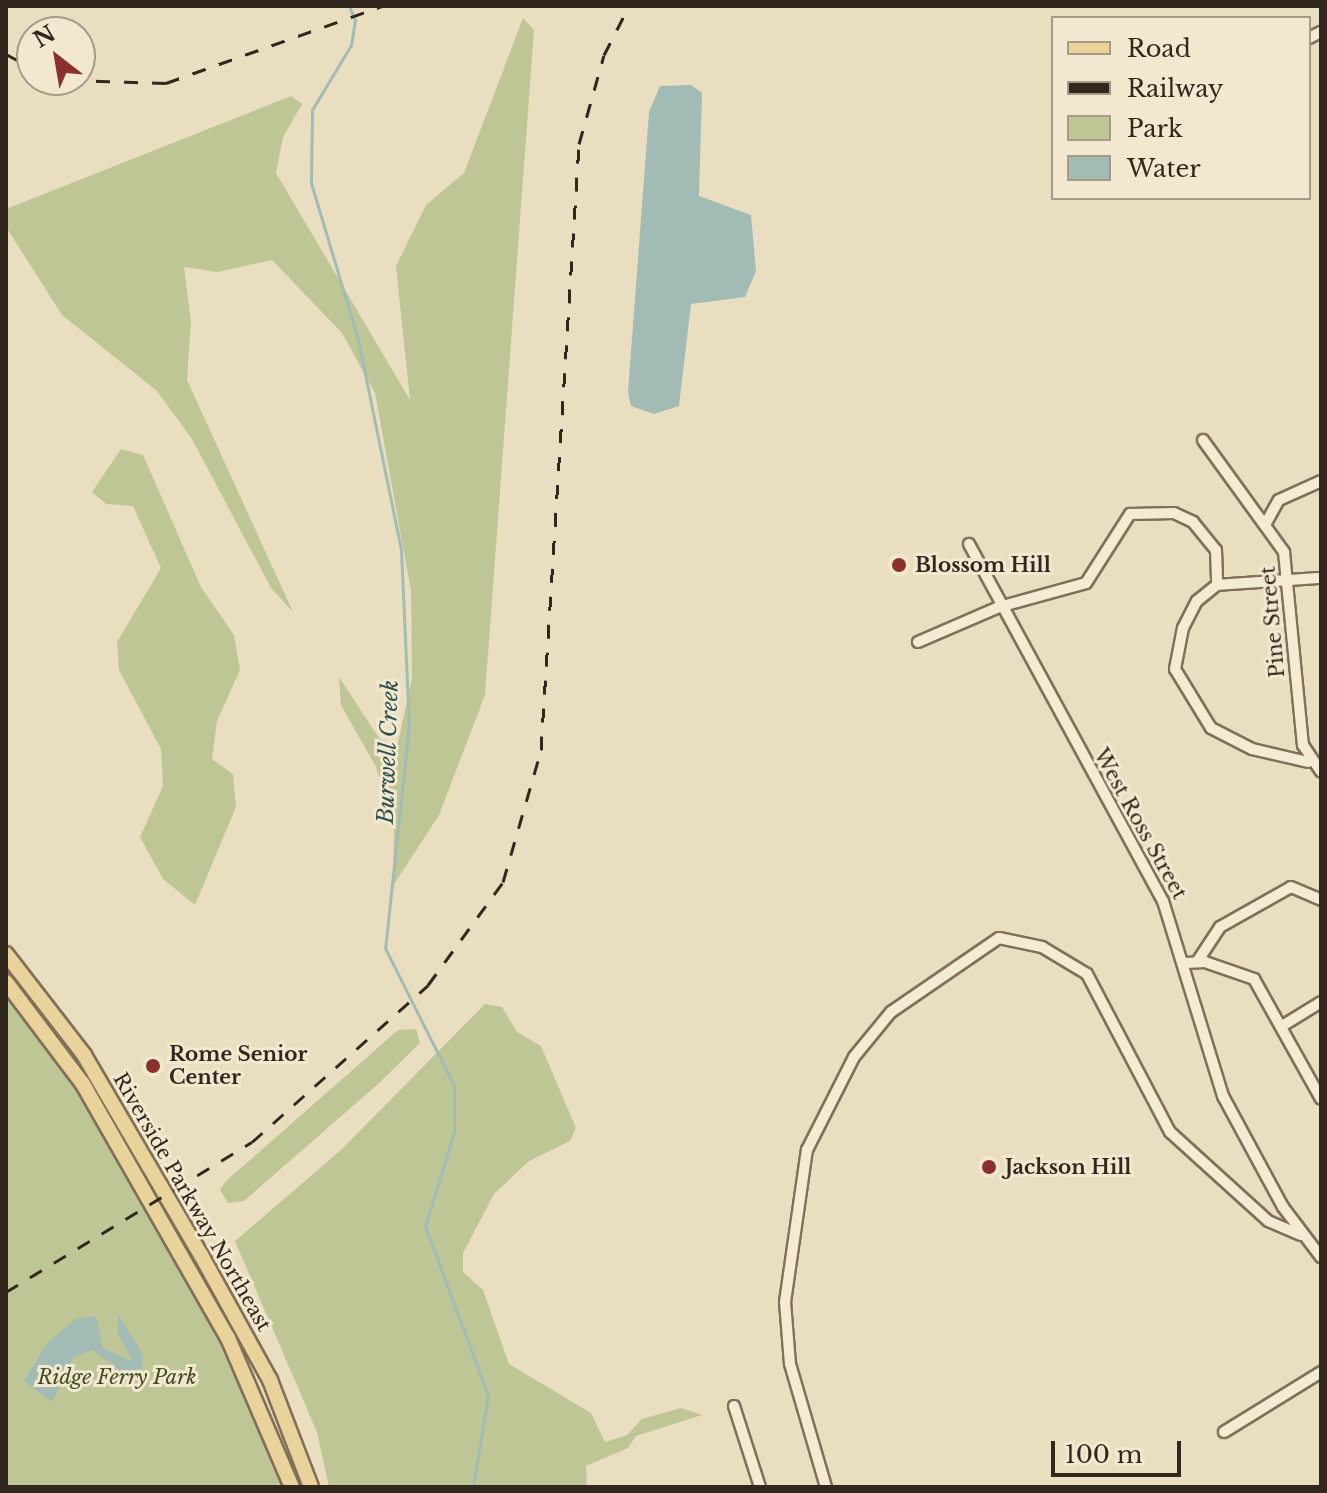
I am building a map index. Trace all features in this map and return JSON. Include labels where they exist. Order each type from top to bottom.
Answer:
[{"type":"main road","name":"Riverside Parkway Northeast","points":[[6,954],[84,1055],[196,1247],[270,1380],[311,1487]]},
{"type":"main road","name":"Riverside Parkway Northeast","points":[[6,982],[83,1084],[228,1338],[292,1487]]},
{"type":"street","name":"Pine Street","points":[[1203,440],[1266,523],[1284,552],[1308,762]]},
{"type":"street","points":[[1266,523],[1279,500],[1321,481]]},
{"type":"street","points":[[918,642],[999,607],[1086,583],[1103,566],[1118,525],[1137,513],[1183,515],[1203,531],[1220,560],[1217,585]]},
{"type":"street","name":"West Ross Street","points":[[969,544],[999,607],[1136,847],[1185,963],[1214,1077],[1301,1235],[1321,1257]]},
{"type":"street","points":[[1321,578],[1217,585],[1197,601],[1183,628],[1175,669],[1211,728],[1252,749],[1308,762],[1321,772]]},
{"type":"street","points":[[1197,962],[1220,927],[1291,887],[1321,900]]},
{"type":"street","points":[[826,1487],[790,1364],[785,1302],[807,1150],[854,1057],[891,1012],[999,938],[1042,947],[1087,974],[1170,1132],[1268,1221],[1301,1235]]},
{"type":"street","points":[[1185,963],[1197,962],[1254,979],[1321,1099]]},
{"type":"street","points":[[1282,1026],[1321,1002]]},
{"type":"street","points":[[1224,1432],[1321,1372]]},
{"type":"street","points":[[734,1406],[760,1487]]},
{"type":"green space","points":[[523,18],[534,30],[485,695],[439,815],[393,886],[394,824],[376,767],[341,705],[339,677],[379,738],[397,747],[412,678],[411,591],[375,393],[342,333],[272,260],[217,272],[184,267],[191,322],[187,380],[293,612],[271,588],[192,439],[157,391],[62,315],[6,227],[6,209],[291,96],[302,104],[283,137],[276,173],[410,400],[396,266],[426,205],[464,173]]},
{"type":"green space","points":[[121,449],[143,455],[201,587],[234,635],[240,670],[217,721],[212,759],[233,774],[236,807],[195,905],[163,879],[140,837],[163,786],[161,749],[119,670],[117,642],[161,568],[133,506],[106,504],[92,492]]},
{"type":"green space","name":"Ridge Ferry Park","points":[[6,996],[67,1071],[225,1343],[283,1487],[6,1487]]},
{"type":"green space","points":[[485,1004],[502,1007],[517,1032],[541,1046],[576,1128],[570,1141],[529,1161],[494,1194],[463,1253],[463,1272],[483,1290],[509,1364],[591,1413],[605,1442],[627,1435],[642,1419],[681,1408],[702,1415],[636,1436],[628,1448],[586,1466],[587,1487],[329,1487],[317,1432],[235,1241],[341,1150]]},
{"type":"green space","points":[[416,1029],[420,1043],[378,1084],[244,1201],[228,1203],[220,1190],[226,1181],[398,1030]]},
{"type":"water","points":[[691,85],[702,93],[699,196],[751,215],[756,271],[745,297],[691,304],[679,406],[654,414],[631,406],[628,392],[649,112],[660,86]]},
{"type":"water","points":[[118,1314],[143,1355],[142,1369],[125,1374],[92,1350],[73,1358],[52,1402],[24,1381],[48,1342],[76,1319],[96,1316],[103,1348],[133,1362],[118,1334]]},
{"type":"waterway","name":"Burwell Creek","points":[[349,6],[355,20],[351,45],[312,110],[311,183],[358,340],[401,550],[409,725],[385,948],[454,1086],[454,1132],[425,1226],[488,1395],[473,1487]]},
{"type":"railway","points":[[96,81],[166,83],[382,6]]},
{"type":"railway","points":[[6,1292],[252,1142],[428,985],[503,882],[541,750],[579,144],[604,55],[629,6]]},
{"type":"railway","points":[[6,54],[16,59]]},
{"type":"place","name":"Blossom Hill","points":[[899,565]]},
{"type":"place","name":"Rome Senior Center","points":[[153,1066]]},
{"type":"place","name":"Jackson Hill","points":[[989,1167]]}]
